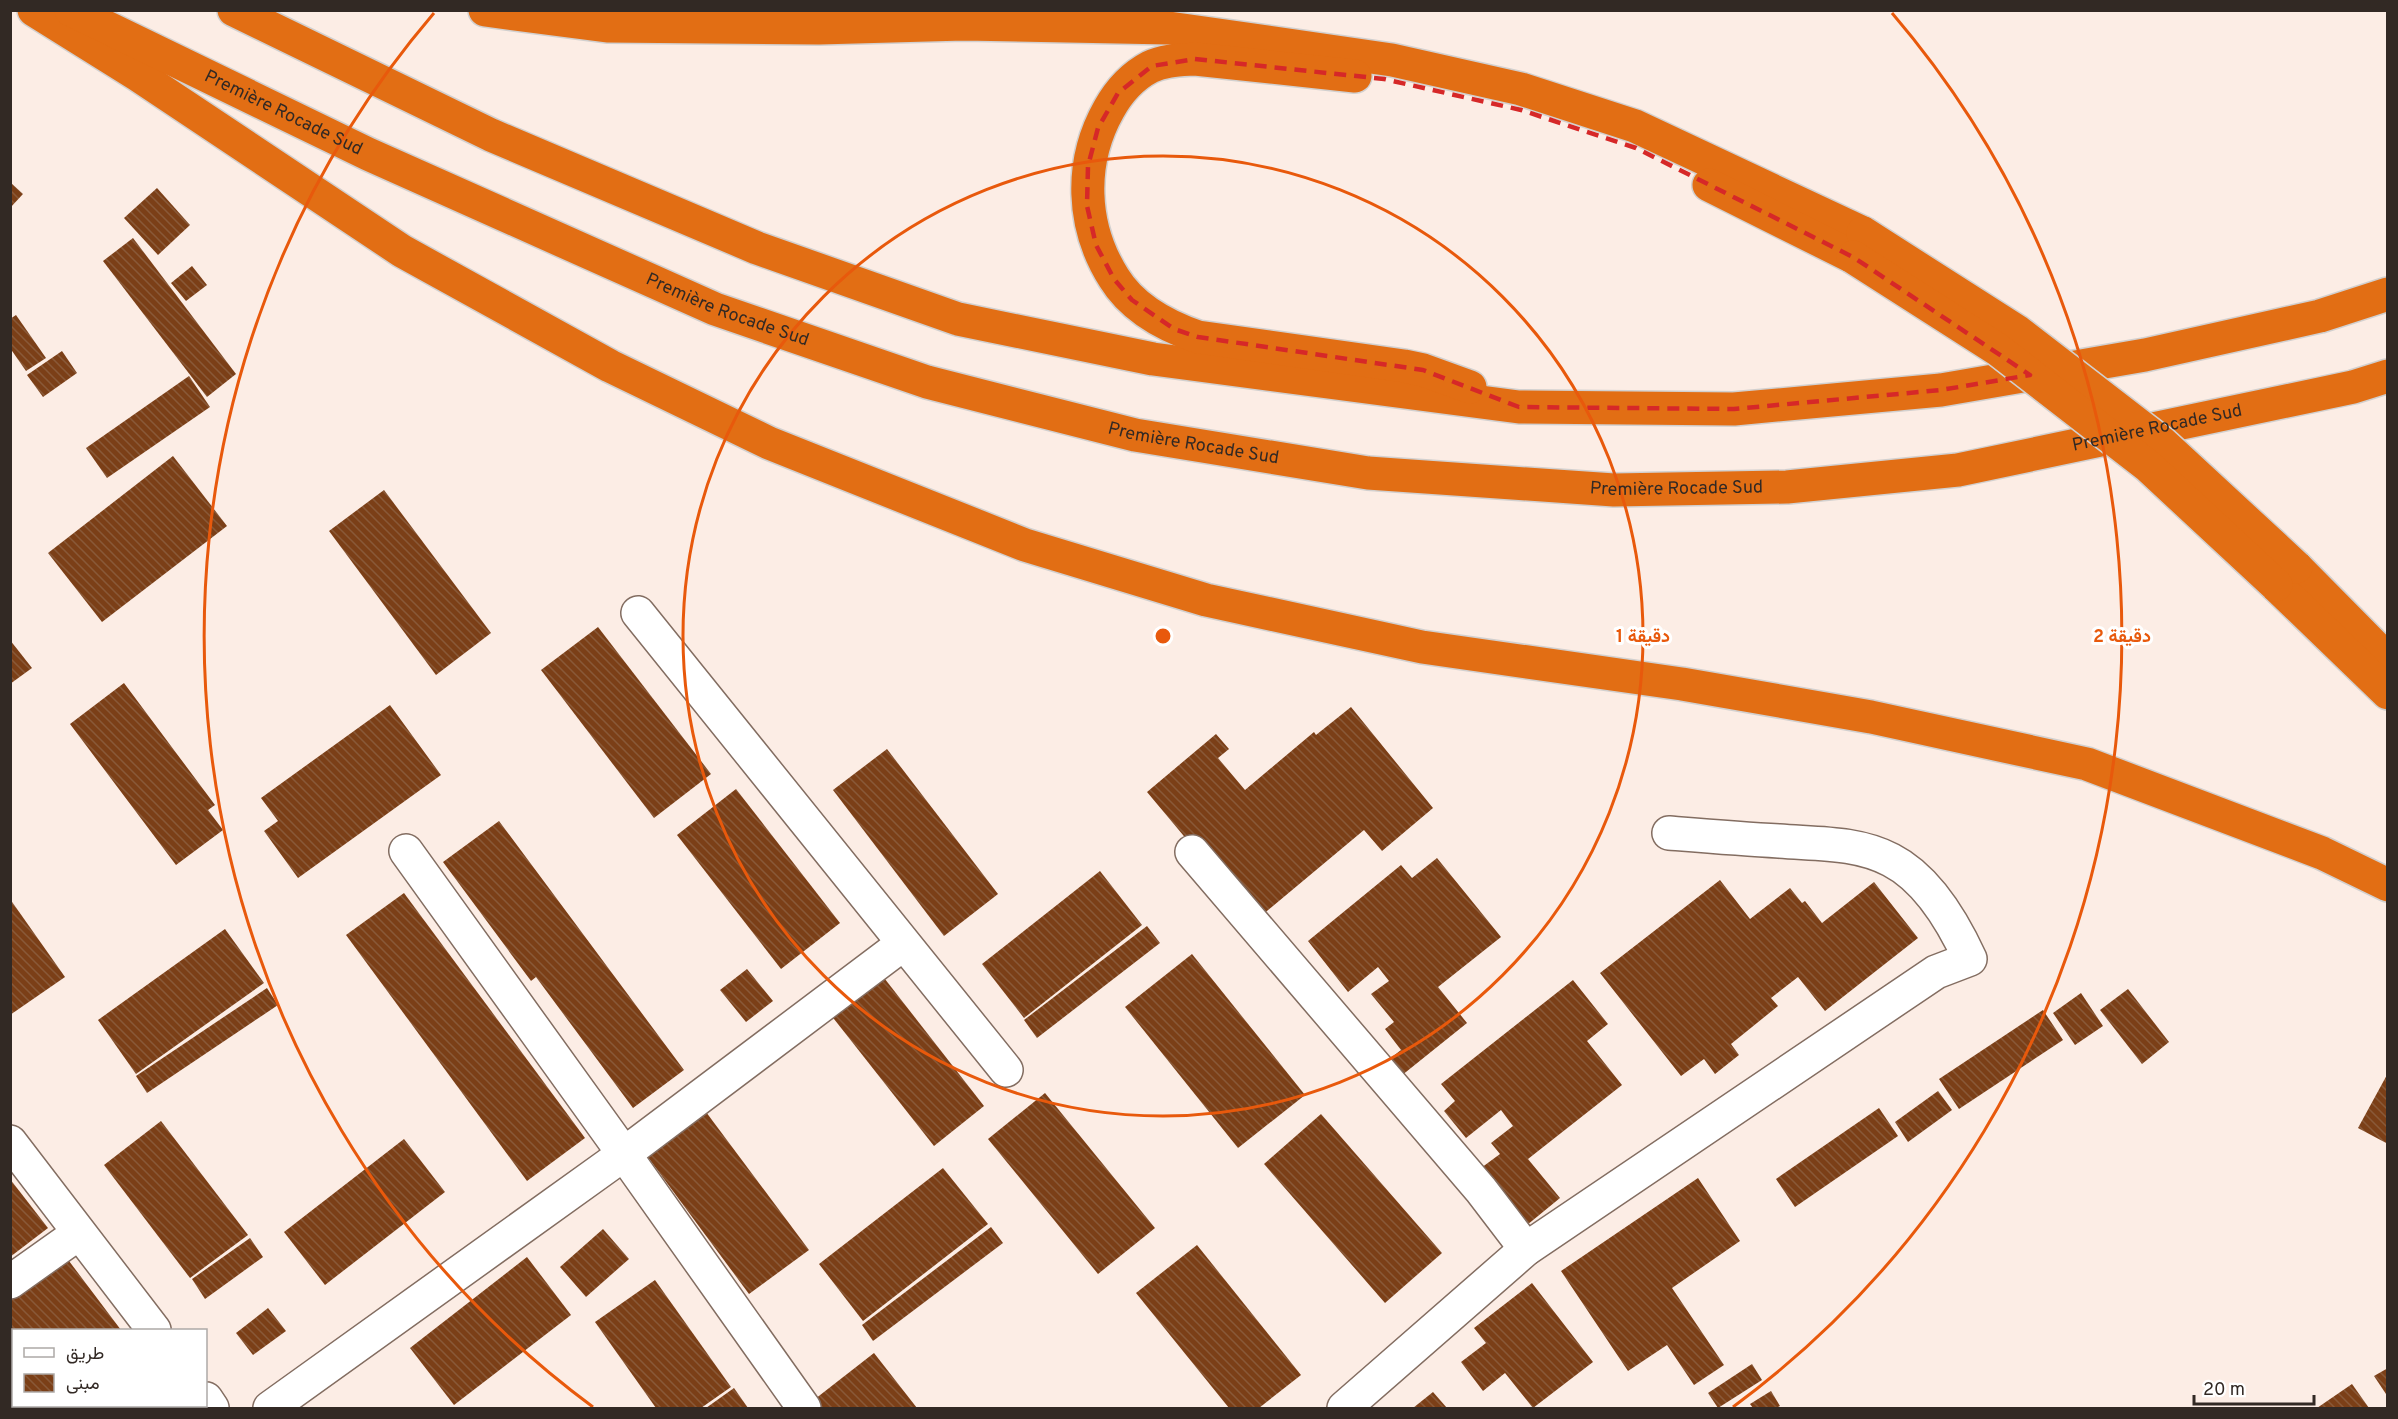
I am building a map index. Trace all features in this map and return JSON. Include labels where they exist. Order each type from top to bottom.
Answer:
[{"type":"highway","points":[[34,10],[138,75],[402,251],[610,366],[769,443],[1025,545],[1206,600],[1422,647],[1682,684],[1871,717],[2087,764],[2322,853],[2388,885]]},
{"type":"highway","name":"Première Rocade Sud","points":[[71,10],[368,154],[716,309],[927,382],[1135,435],[1368,473],[1614,489],[1786,488],[1958,470],[2342,390],[2388,376]]},
{"type":"highway","points":[[234,10],[491,135],[757,248],[958,319],[1153,359],[1519,407],[1734,409],[1941,390],[2145,356],[2320,316],[2388,294]]},
{"type":"highway","points":[[485,10],[607,26],[822,19],[1169,28],[1392,60],[1521,89],[1635,126],[2018,332],[2162,443],[2286,576],[2388,693]]},
{"type":"highway","points":[[1519,407],[1423,370],[1198,338],[1174,329],[1151,316],[1132,300],[1114,279],[1096,245],[1087,206],[1088,166],[1098,128],[1118,93],[1133,77],[1152,66],[1174,60],[1195,60],[1384,80],[1521,110],[1636,148],[1858,245]]},
{"type":"highway","points":[[2286,576],[2388,660]]},
{"type":"street","points":[[638,613],[1006,1070]]},
{"type":"street","points":[[1344,1408],[1526,1249],[1936,972],[1970,959],[1958,932],[1934,899],[1912,874],[1891,860],[1856,847],[1669,833]]},
{"type":"street","points":[[406,851],[804,1408]]},
{"type":"street","points":[[1192,852],[1473,1181],[1526,1249]]},
{"type":"street","points":[[270,1408],[624,1154],[903,944]]},
{"type":"street","points":[[10,1142],[152,1329]]},
{"type":"street","points":[[10,1282],[80,1233]]},
{"type":"highlighted area","points":[[1195,59],[1384,79],[1521,110],[1636,148],[1853,257],[2030,375],[1941,390],[1734,409],[1519,407],[1423,370],[1198,337],[1174,329],[1132,300],[1114,279],[1096,245],[1087,206],[1088,166],[1098,128],[1118,93],[1152,66]]},
{"type":"building","points":[[10,182],[23,194],[10,208]]},
{"type":"building","points":[[157,188],[190,225],[158,255],[124,218]]},
{"type":"building","points":[[133,238],[236,374],[207,397],[103,261]]},
{"type":"building","points":[[192,266],[207,285],[186,301],[171,283]]},
{"type":"building","points":[[16,315],[46,358],[26,371],[10,348],[10,319]]},
{"type":"building","points":[[62,351],[77,373],[43,397],[27,375]]},
{"type":"building","points":[[189,376],[210,407],[107,478],[86,448]]},
{"type":"building","points":[[173,456],[227,526],[102,622],[48,553]]},
{"type":"building","points":[[384,490],[491,633],[436,675],[329,531]]},
{"type":"building","points":[[598,627],[711,774],[654,818],[541,670]]},
{"type":"building","points":[[10,640],[32,668],[10,684]]},
{"type":"building","points":[[124,683],[215,805],[208,810],[223,830],[176,865],[70,724]]},
{"type":"building","points":[[390,705],[441,775],[298,878],[264,831],[278,821],[261,798]]},
{"type":"building","points":[[1351,707],[1433,808],[1382,851],[1364,830],[1255,921],[1147,792],[1216,734],[1229,749],[1218,758],[1245,790],[1314,732],[1316,735]]},
{"type":"building","points":[[887,749],[998,894],[944,936],[833,790]]},
{"type":"building","points":[[736,789],[840,923],[781,969],[677,835]]},
{"type":"building","points":[[499,821],[684,1070],[633,1108],[536,977],[531,981],[443,862]]},
{"type":"building","points":[[1437,858],[1501,937],[1438,987],[1467,1023],[1396,1080],[1383,1064],[1401,1050],[1385,1029],[1394,1022],[1371,994],[1389,981],[1378,967],[1348,992],[1308,941],[1401,865],[1412,878]]},
{"type":"building","points":[[1100,871],[1142,925],[1024,1018],[982,964]]},
{"type":"building","points":[[1720,880],[1750,919],[1790,888],[1802,903],[1805,901],[1822,923],[1874,882],[1918,938],[1825,1011],[1798,977],[1771,998],[1778,1006],[1731,1044],[1739,1055],[1715,1074],[1704,1059],[1681,1076],[1600,973]]},
{"type":"building","points":[[404,893],[585,1138],[527,1181],[346,935]]},
{"type":"building","points":[[10,899],[65,977],[10,1015]]},
{"type":"building","points":[[1147,926],[1160,943],[1037,1038],[1024,1020]]},
{"type":"building","points":[[225,929],[264,983],[136,1074],[98,1020]]},
{"type":"building","points":[[1192,954],[1305,1095],[1238,1148],[1125,1007]]},
{"type":"building","points":[[874,965],[984,1106],[934,1146],[823,1005]]},
{"type":"building","points":[[747,969],[773,1001],[746,1022],[720,990]]},
{"type":"building","points":[[1573,980],[1608,1024],[1587,1041],[1622,1085],[1528,1159],[1560,1198],[1527,1225],[1481,1168],[1500,1154],[1491,1143],[1513,1126],[1501,1110],[1466,1138],[1444,1111],[1455,1101],[1441,1084]]},
{"type":"building","points":[[267,988],[278,1005],[147,1093],[136,1076]]},
{"type":"building","points":[[2128,989],[2169,1042],[2142,1064],[2100,1010]]},
{"type":"building","points":[[2081,993],[2103,1026],[2075,1045],[2053,1013]]},
{"type":"building","points":[[2043,1010],[2063,1040],[1959,1109],[1939,1079]]},
{"type":"building","points":[[2388,1073],[2388,1144],[2358,1128]]},
{"type":"building","points":[[1938,1091],[1952,1110],[1908,1142],[1895,1122]]},
{"type":"building","points":[[1045,1093],[1155,1228],[1098,1274],[988,1139]]},
{"type":"building","points":[[1879,1108],[1898,1136],[1795,1207],[1776,1179]]},
{"type":"building","points":[[706,1112],[809,1250],[749,1294],[647,1156]]},
{"type":"building","points":[[1321,1114],[1442,1253],[1385,1303],[1264,1164]]},
{"type":"building","points":[[161,1121],[248,1235],[190,1278],[104,1165]]},
{"type":"building","points":[[404,1139],[445,1192],[325,1285],[284,1232]]},
{"type":"building","points":[[943,1168],[988,1224],[863,1321],[819,1264]]},
{"type":"building","points":[[1698,1178],[1740,1241],[1672,1288],[1724,1365],[1694,1385],[1667,1345],[1628,1371],[1561,1271]]},
{"type":"building","points":[[10,1179],[48,1228],[10,1257]]},
{"type":"building","points":[[991,1227],[1003,1243],[873,1341],[862,1325]]},
{"type":"building","points":[[603,1229],[629,1259],[586,1297],[560,1267]]},
{"type":"building","points":[[250,1238],[263,1257],[205,1299],[192,1279]]},
{"type":"building","points":[[1197,1245],[1301,1375],[1259,1408],[1229,1408],[1136,1293]]},
{"type":"building","points":[[66,1257],[120,1329],[12,1329],[12,1374],[10,1372],[10,1298]]},
{"type":"building","points":[[527,1257],[571,1315],[454,1405],[410,1348]]},
{"type":"building","points":[[655,1280],[731,1387],[701,1408],[656,1408],[595,1322]]},
{"type":"building","points":[[1532,1283],[1593,1362],[1533,1408],[1505,1373],[1483,1391],[1461,1362],[1486,1343],[1474,1328]]},
{"type":"building","points":[[268,1308],[286,1331],[253,1355],[236,1333]]},
{"type":"building","points":[[874,1353],[917,1408],[822,1408],[815,1399]]},
{"type":"building","points":[[1752,1364],[1762,1380],[1718,1408],[1708,1393]]},
{"type":"building","points":[[2388,1368],[2388,1397],[2374,1376]]},
{"type":"building","points":[[2352,1384],[2369,1408],[2317,1408]]},
{"type":"building","points":[[734,1388],[748,1408],[706,1408]]},
{"type":"building","points":[[1771,1391],[1780,1406],[1753,1408],[1750,1404]]},
{"type":"building","points":[[1433,1392],[1447,1408],[1413,1408]]},
{"type":"building","points":[[36,1407],[118,1407],[116,1408]]}]
